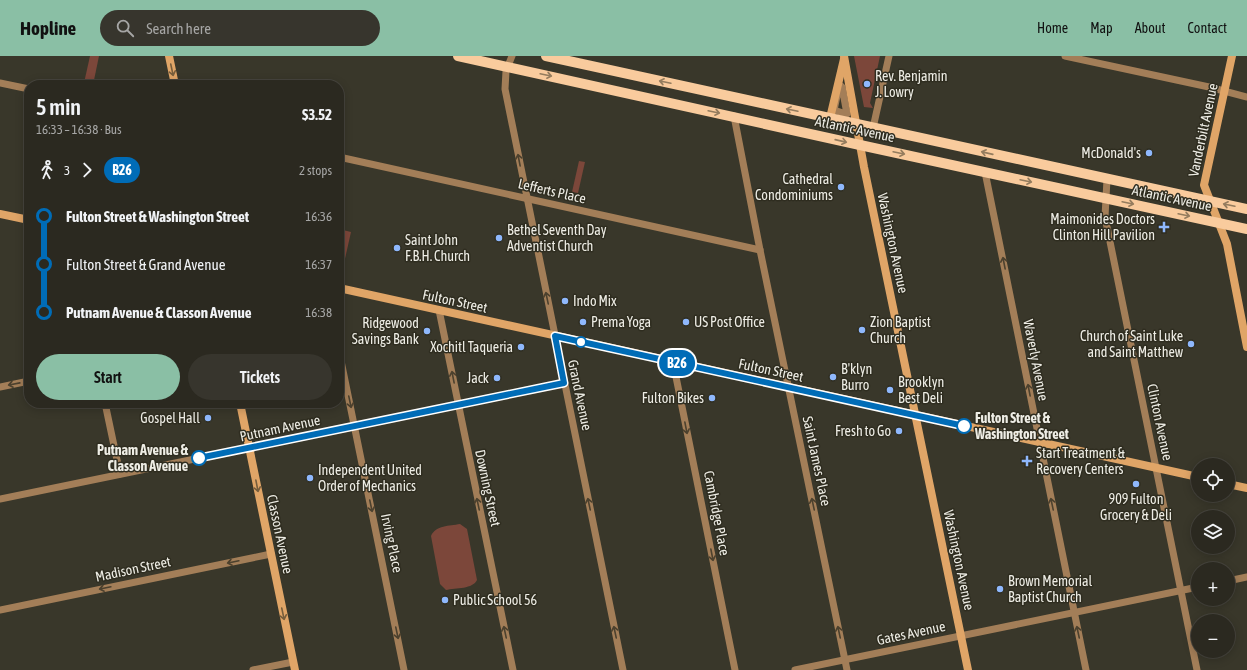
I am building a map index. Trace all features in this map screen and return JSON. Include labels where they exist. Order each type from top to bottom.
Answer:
[{"type":"main road","points":[[169,56],[174,80]]},
{"type":"main road","name":"Atlantic Avenue","points":[[458,56],[1247,229]]},
{"type":"main road","name":"Atlantic Avenue","points":[[546,56],[1247,209]]},
{"type":"main road","points":[[830,118],[844,56]]},
{"type":"main road","name":"Washington Avenue","points":[[844,56],[860,145],[968,670]]},
{"type":"main road","name":"Vanderbilt Avenue","points":[[1232,56],[1204,185],[1227,244],[1247,347]]},
{"type":"main road","points":[[0,214],[24,219]]},
{"type":"main road","name":"Fulton Street","points":[[344,289],[1191,476]]},
{"type":"main road","name":"Classon Avenue","points":[[241,408],[294,666]]},
{"type":"main road","points":[[1235,485],[1247,488]]},
{"type":"street","name":"Grand Avenue","points":[[512,56],[506,71],[505,89],[623,670]]},
{"type":"street","points":[[873,128],[889,56]]},
{"type":"street","points":[[1065,56],[1247,97]]},
{"type":"street","points":[[0,83],[24,88]]},
{"type":"street","name":"Saint James Place","points":[[734,116],[760,250],[847,670]]},
{"type":"street","name":"Lefferts Place","points":[[344,158],[760,250]]},
{"type":"street","name":"Waverly Avenue","points":[[986,172],[1086,670]]},
{"type":"street","name":"Clinton Avenue","points":[[1107,179],[1105,217],[1198,670]]},
{"type":"street","name":"Downing Street","points":[[439,310],[513,670]]},
{"type":"street","name":"Cambridge Place","points":[[673,362],[735,670]]},
{"type":"street","name":"Irving Place","points":[[344,376],[404,670]]},
{"type":"street","points":[[0,386],[24,382]]},
{"type":"street","name":"Putnam Avenue","points":[[0,499],[564,383]]},
{"type":"street","points":[[107,408],[120,474]]},
{"type":"street","name":"Madison Street","points":[[0,610],[271,554]]},
{"type":"street","points":[[1235,580],[1247,577]]},
{"type":"street","name":"Gates Avenue","points":[[795,670],[1191,588]]},
{"type":"street","points":[[253,670],[294,666]]},
{"type":"shaded area","points":[[90,56],[99,56],[94,80],[85,80]]},
{"type":"shaded area","points":[[854,56],[880,56],[870,103],[873,108],[864,107]]},
{"type":"shaded area","points":[[579,161],[585,162],[578,193],[572,192]]},
{"type":"shaded area","points":[[344,230],[351,232],[344,263]]},
{"type":"shaded area","points":[[460,524],[467,529],[477,580],[468,587],[446,590],[440,584],[431,536],[433,532],[439,528]]},
{"type":"bus line","name":"B26","points":[[199,458],[564,383],[555,336],[964,426]]},
{"type":"place","name":"Rev. Benjamin J. Lowry","points":[[867,84]]},
{"type":"place","name":"McDonald's","points":[[1149,153]]},
{"type":"place","name":"Cathedral Condominiums","points":[[841,187]]},
{"type":"place","name":"Maimonides Doctors Clinton Hill Pavilion","points":[[1164,227]]},
{"type":"place","name":"Bethel Seventh Day Adventist Church","points":[[499,238]]},
{"type":"place","name":"Saint John F.B.H. Church","points":[[397,248]]},
{"type":"place","name":"Indo Mix","points":[[565,301]]},
{"type":"place","name":"Prema Yoga","points":[[583,322]]},
{"type":"place","name":"US Post Office","points":[[686,322]]},
{"type":"place","name":"Zion Baptist Church","points":[[862,330]]},
{"type":"place","name":"Ridgewood Savings Bank","points":[[427,331]]},
{"type":"place","name":"Church of Saint Luke and Saint Matthew","points":[[1191,344]]},
{"type":"place","name":"Xochitl Taqueria","points":[[521,347]]},
{"type":"place","name":"B'klyn Burro","points":[[833,377]]},
{"type":"place","name":"Jack","points":[[497,378]]},
{"type":"place","name":"Brooklyn Best Deli","points":[[890,390]]},
{"type":"place","name":"Fulton Bikes","points":[[712,398]]},
{"type":"place","name":"Gospel Hall","points":[[208,418]]},
{"type":"place","name":"Fulton Street & Washington Street","points":[[964,426]]},
{"type":"place","name":"Fresh to Go","points":[[899,431]]},
{"type":"place","name":"Putnam Avenue & Classon Avenue","points":[[199,458]]},
{"type":"place","name":"Start Treatment & Recovery Centers","points":[[1027,461]]},
{"type":"place","name":"Independent United Order of Mechanics","points":[[310,478]]},
{"type":"place","name":"909 Fulton Grocery & Deli","points":[[1136,484]]},
{"type":"place","name":"Brown Memorial Baptist Church","points":[[1000,589]]},
{"type":"place","name":"Public School 56","points":[[445,600]]}]
